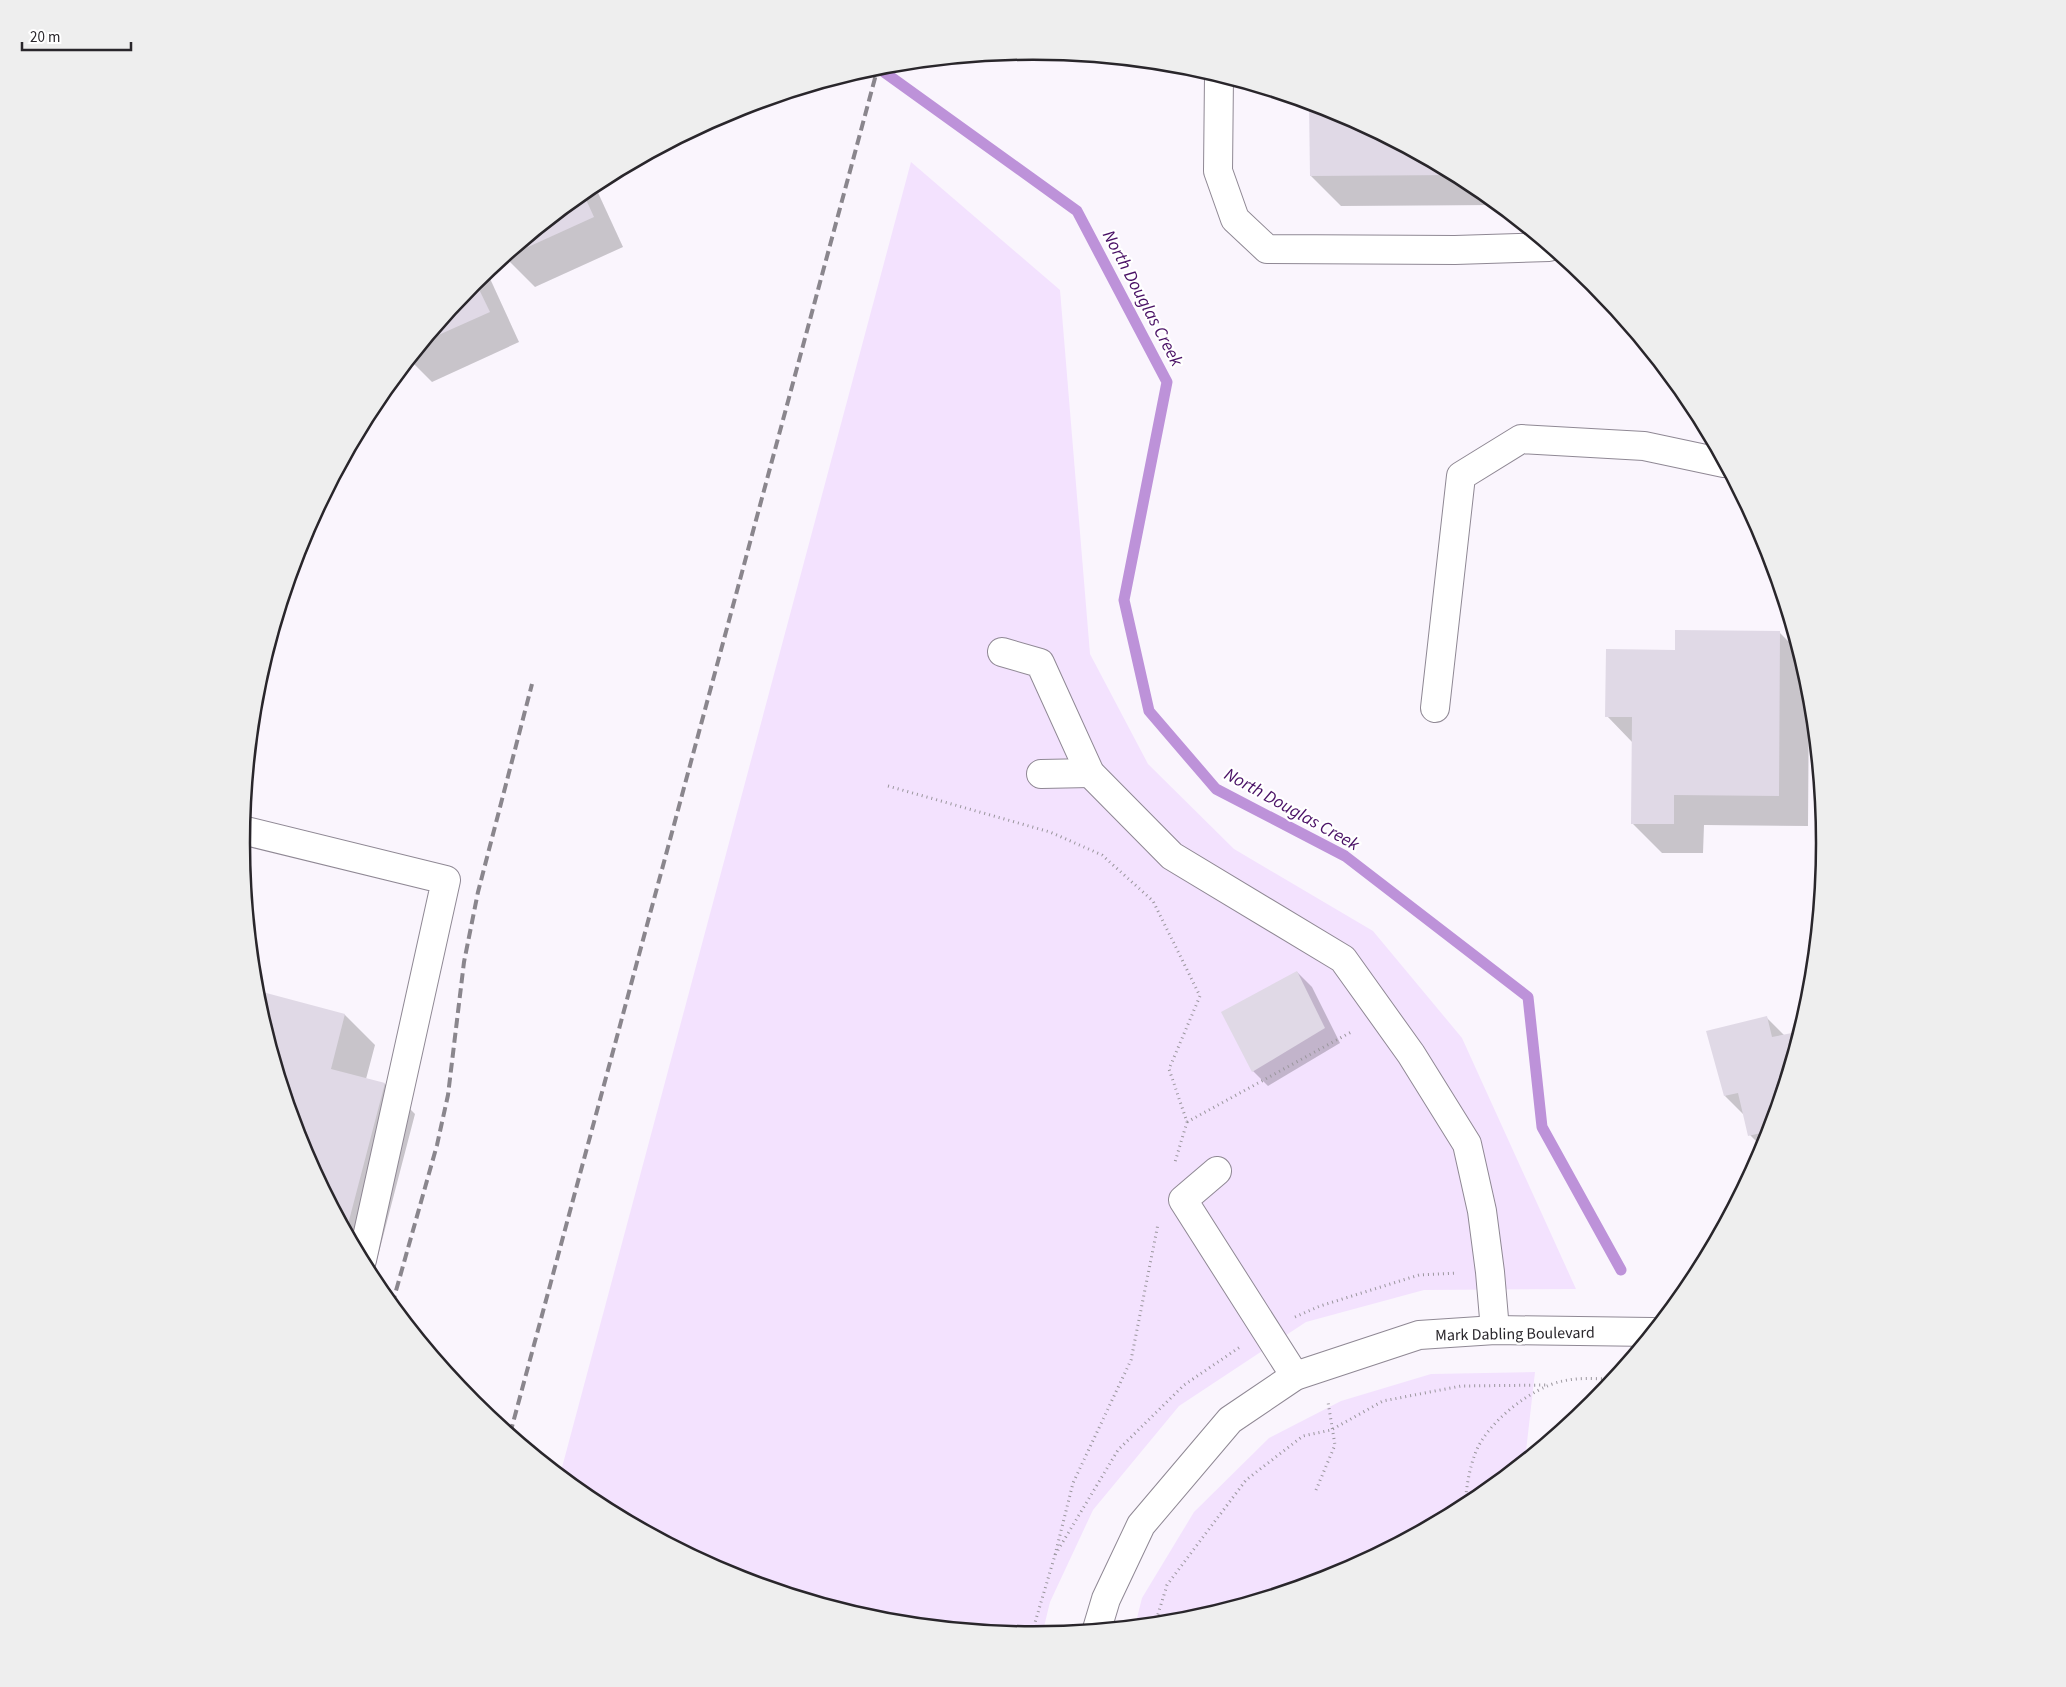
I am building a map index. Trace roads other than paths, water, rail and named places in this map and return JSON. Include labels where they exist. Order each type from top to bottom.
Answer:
[{"type":"street","points":[[1219,83],[1218,171],[1235,219],[1267,249],[1455,250],[1542,247]]},
{"type":"street","points":[[1435,708],[1461,476],[1521,439],[1644,446],[1717,462]]},
{"type":"street","points":[[1002,652],[1040,663],[1090,772],[1172,856],[1343,959],[1411,1054],[1467,1144],[1482,1211],[1495,1330]]},
{"type":"street","points":[[1041,774],[1090,772]]},
{"type":"street","points":[[249,832],[446,880],[364,1251]]},
{"type":"street","points":[[1217,1171],[1183,1200],[1294,1376]]},
{"type":"street","name":"Mark Dabling Boulevard","points":[[1099,1624],[1106,1599],[1141,1526],[1230,1420],[1294,1376],[1419,1335],[1495,1330],[1645,1332]]},
{"type":"waterway","name":"North Douglas Creek","points":[[887,74],[1077,211],[1167,382],[1124,600],[1149,711],[1216,789],[1345,856],[1528,997],[1542,1127],[1621,1270]]},
{"type":"railway","points":[[511,1429],[876,76]]},
{"type":"railway","points":[[394,1297],[437,1145],[448,1095],[464,962],[478,892],[532,684]]}]
